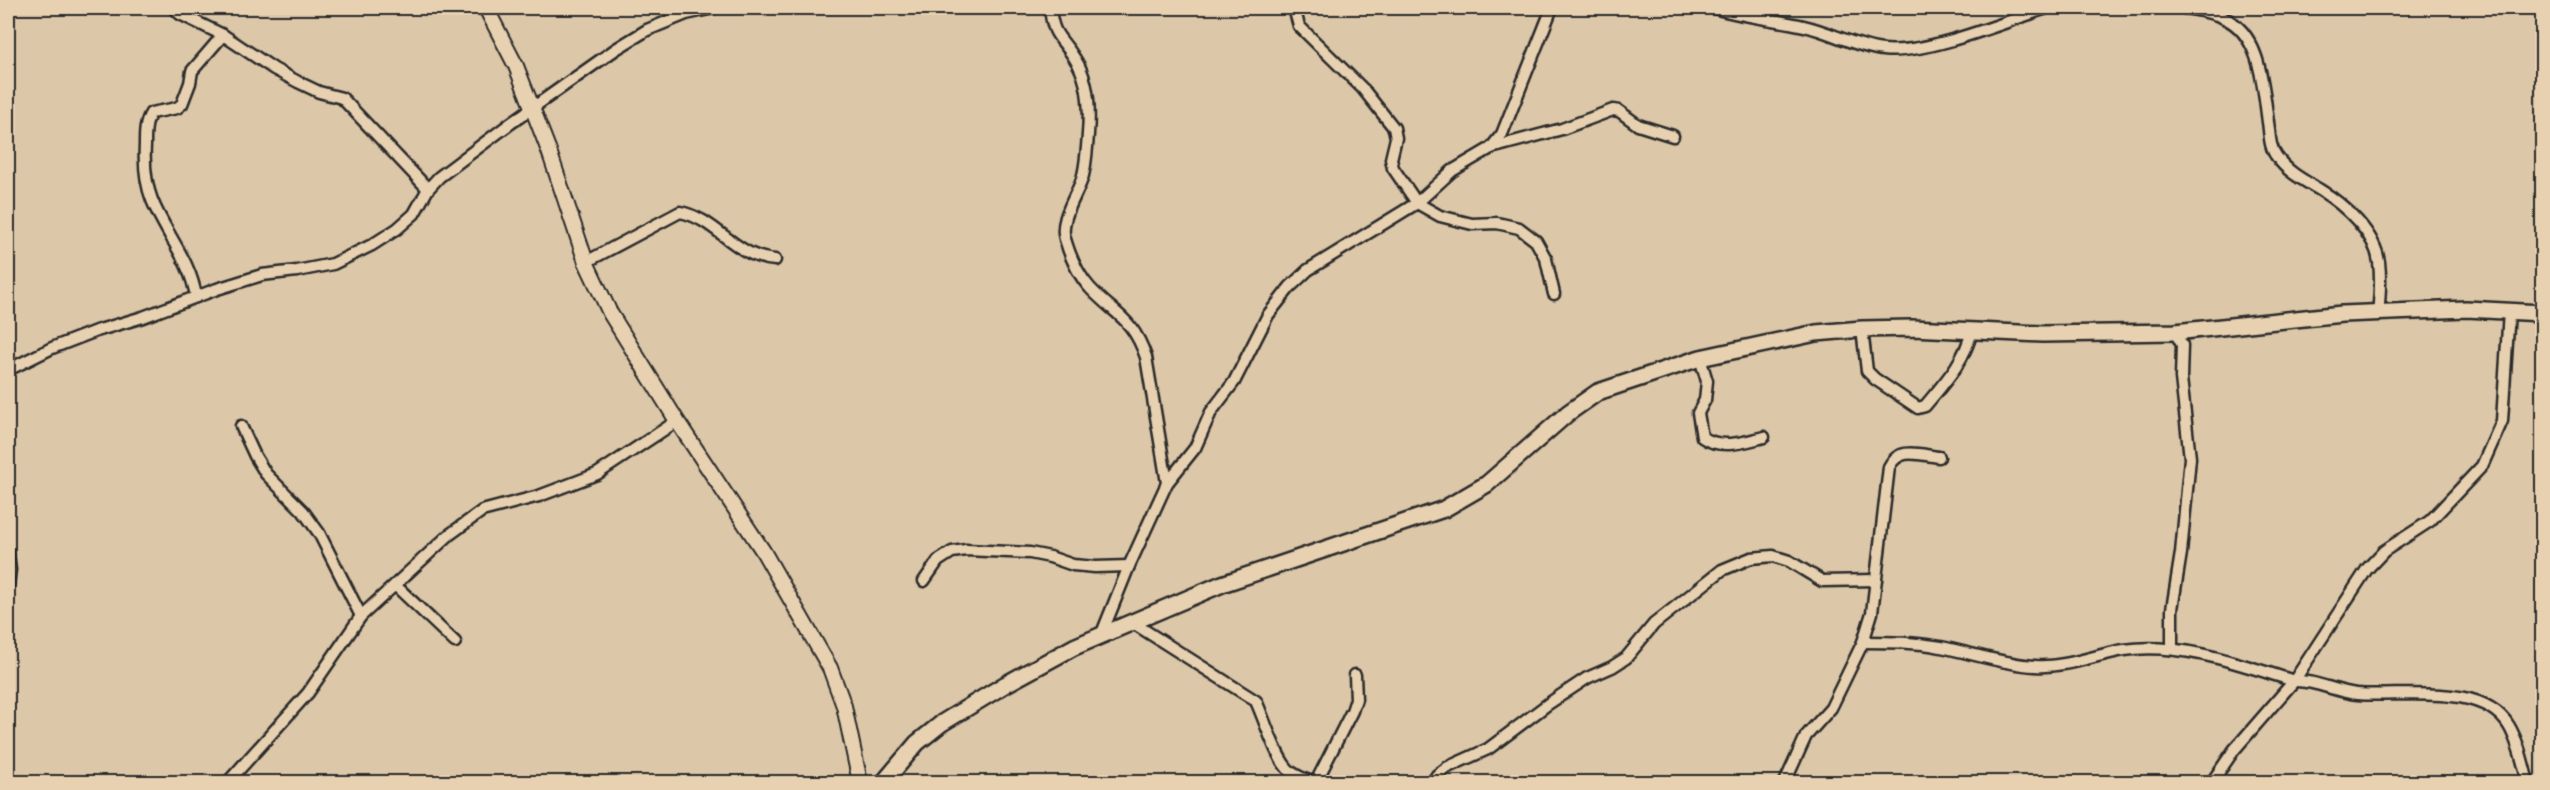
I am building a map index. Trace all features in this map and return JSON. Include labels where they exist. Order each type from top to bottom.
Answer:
[{"type":"main road","points":[[884,783],[917,742],[942,723],[1006,684],[1102,633],[1222,584],[1444,509],[1488,484],[1568,413],[1598,392],[1700,358],[1816,333],[1862,329],[1972,330],[2043,334],[2175,332],[2379,313],[2466,309],[2542,313]]},
{"type":"street","points":[[174,8],[180,14],[223,35],[298,82],[348,102],[428,189]]},
{"type":"street","points":[[486,8],[516,66],[586,262],[610,313],[677,421],[763,551],[830,668],[844,706],[860,783]]},
{"type":"street","points":[[8,370],[52,348],[196,297],[262,275],[333,264],[372,245],[397,229],[414,214],[428,189],[439,177],[647,30],[686,15],[714,8]]},
{"type":"street","points":[[1050,8],[1055,35],[1084,76],[1088,101],[1088,133],[1083,177],[1064,227],[1064,237],[1079,273],[1089,286],[1129,321],[1139,337],[1146,357],[1167,483]]},
{"type":"street","points":[[1294,8],[1299,26],[1363,89],[1394,128],[1396,138],[1391,159],[1393,168],[1417,203],[1440,216],[1451,219],[1472,224],[1497,223],[1519,228],[1536,240],[1546,259],[1554,294]]},
{"type":"street","points":[[1491,148],[1502,134],[1552,8]]},
{"type":"street","points":[[1714,8],[1736,15],[1824,31],[1853,43],[1883,50],[1912,50],[1983,30],[2047,8]]},
{"type":"street","points":[[2184,8],[2224,18],[2243,32],[2252,44],[2273,150],[2283,164],[2298,177],[2332,197],[2346,209],[2371,240],[2379,260],[2379,313]]},
{"type":"street","points":[[196,297],[194,280],[152,199],[144,160],[145,138],[147,119],[151,113],[177,108],[182,104],[192,71],[223,35]]},
{"type":"street","points":[[1102,633],[1129,566],[1167,483],[1195,447],[1211,412],[1234,382],[1268,315],[1290,287],[1308,270],[1417,203],[1452,171],[1491,148],[1562,129],[1613,110],[1619,111],[1638,125],[1673,136]]},
{"type":"street","points":[[586,262],[680,212],[692,214],[745,252],[760,259],[775,260]]},
{"type":"street","points":[[2212,783],[2234,750],[2294,681],[2367,569],[2384,551],[2430,521],[2482,466],[2502,421],[2510,311]]},
{"type":"street","points":[[1862,329],[1867,371],[1875,380],[1918,408],[1925,406],[1968,350],[1972,330]]},
{"type":"street","points":[[2172,650],[2172,609],[2181,553],[2190,458],[2181,378],[2182,345],[2175,332]]},
{"type":"street","points":[[1700,358],[1707,381],[1705,400],[1698,413],[1702,437],[1712,443],[1726,444],[1742,443],[1764,437]]},
{"type":"street","points":[[228,783],[308,693],[361,615],[449,535],[482,511],[539,496],[597,474],[677,421]]},
{"type":"street","points":[[241,426],[266,474],[303,511],[319,533],[361,615]]},
{"type":"street","points":[[1785,783],[1806,736],[1831,708],[1863,642],[1872,613],[1889,467],[1893,458],[1902,453],[1939,457]]},
{"type":"street","points":[[924,581],[938,561],[952,552],[966,550],[1030,553],[1050,556],[1073,565],[1129,566]]},
{"type":"street","points":[[8,553],[10,570],[8,585]]},
{"type":"street","points":[[1433,783],[1437,775],[1448,767],[1488,749],[1587,678],[1626,658],[1654,624],[1722,570],[1751,558],[1773,556],[1789,561],[1822,581],[1876,580]]},
{"type":"street","points":[[394,585],[455,642]]},
{"type":"street","points":[[1130,621],[1256,701],[1280,760],[1290,771],[1313,783],[1352,711],[1356,699],[1354,675]]},
{"type":"street","points":[[1863,642],[1909,641],[1943,647],[1995,661],[2037,666],[2070,662],[2126,650],[2190,651],[2294,681],[2310,681],[2354,694],[2440,695],[2476,700],[2497,712],[2508,724],[2528,783]]}]
